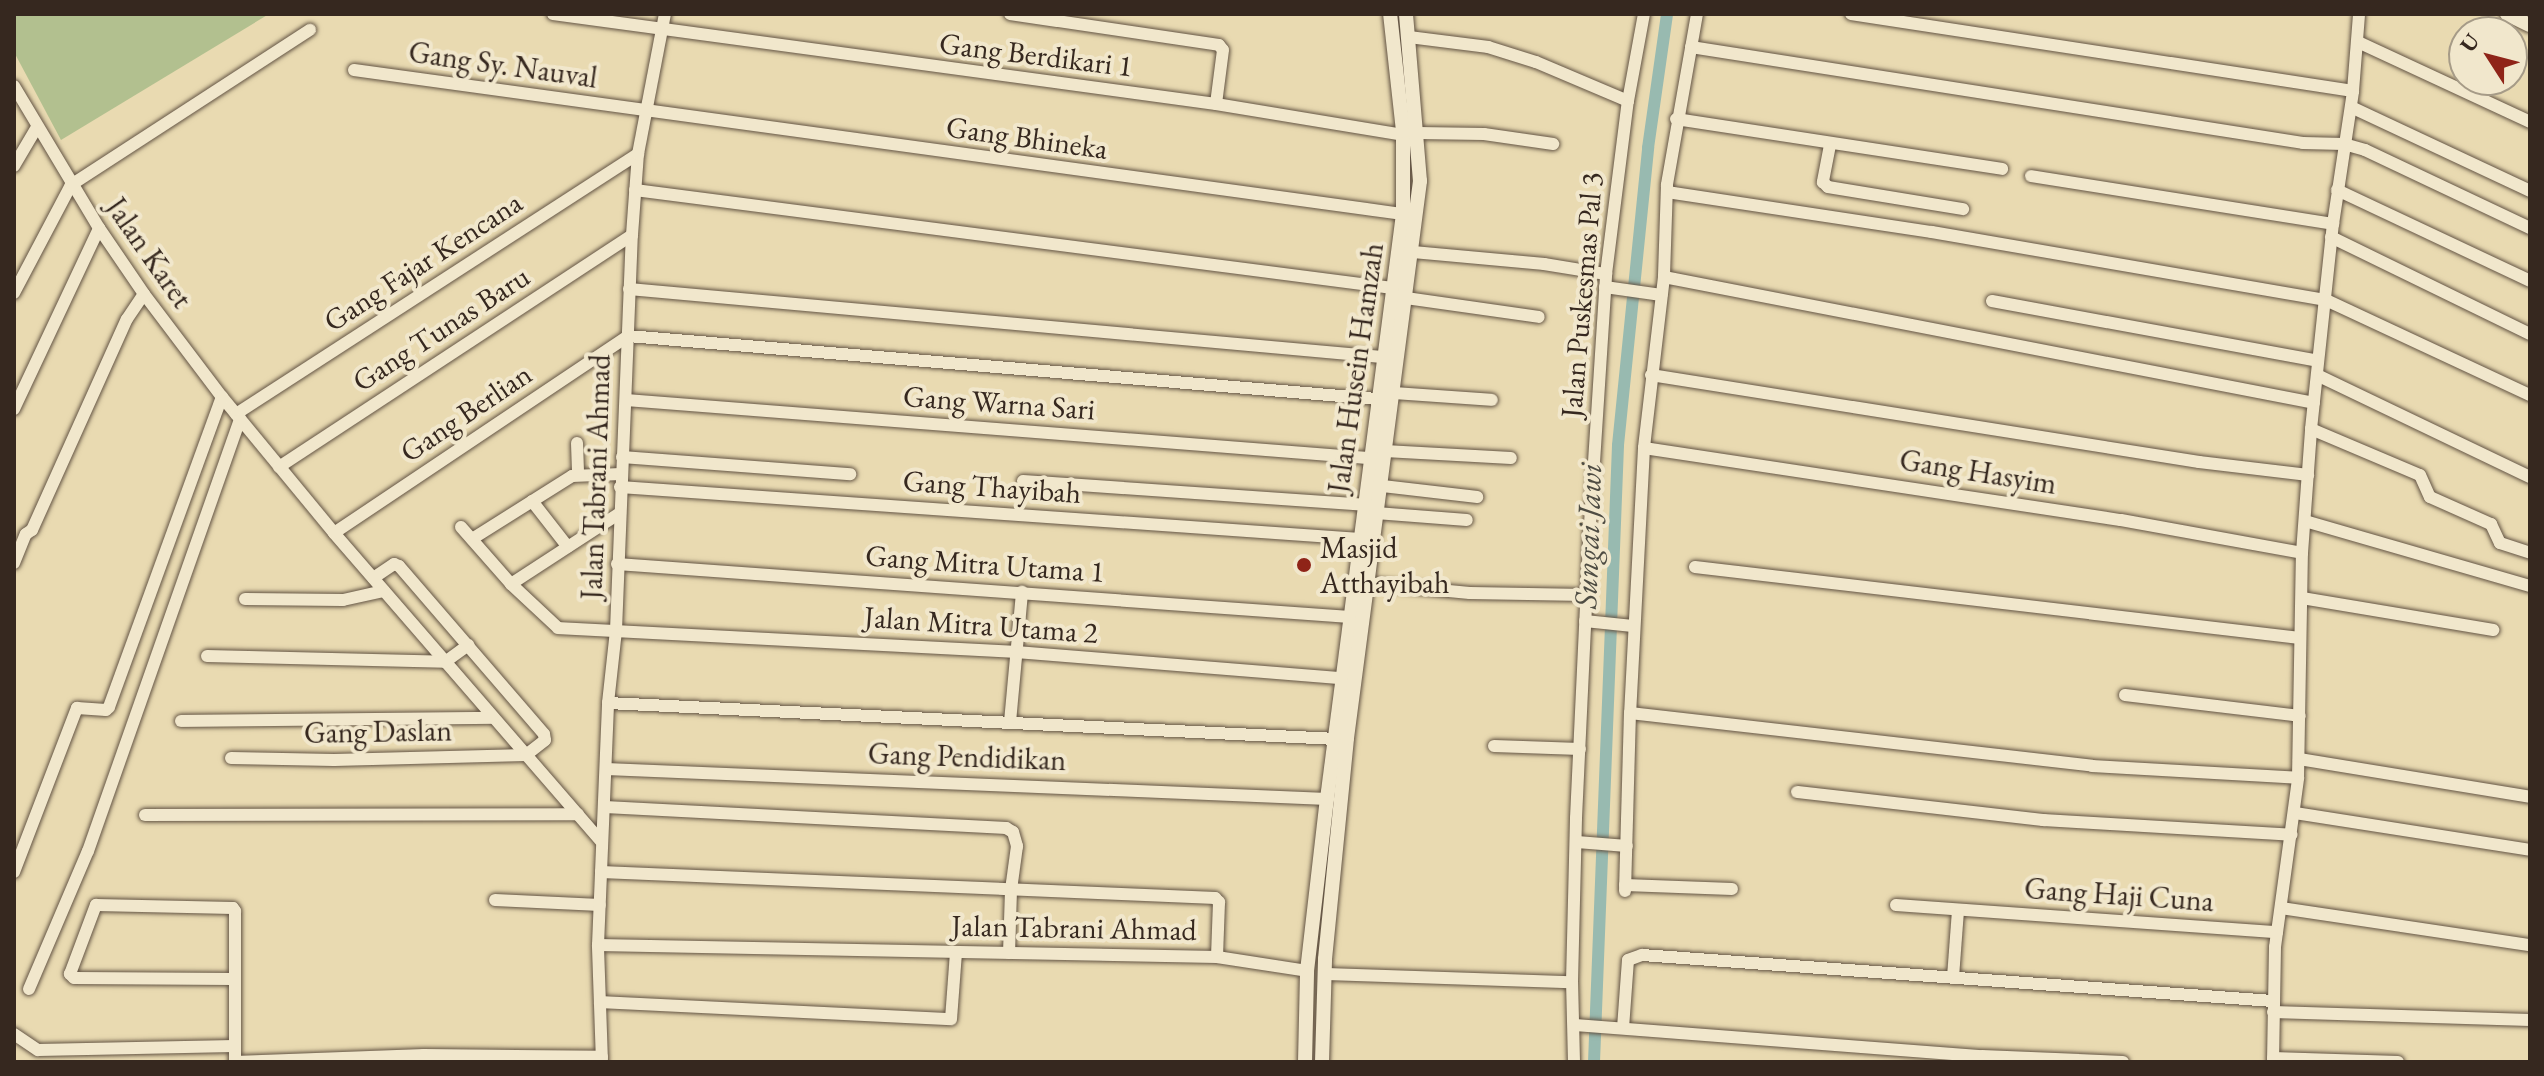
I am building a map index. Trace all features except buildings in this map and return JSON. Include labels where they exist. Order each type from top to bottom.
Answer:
[{"type":"street","name":"Gang Berdikari 1","points":[[553,14],[1216,104],[1411,134],[1484,134],[1553,144]]},
{"type":"street","name":"Jalan Tabrani Ahmad","points":[[602,1060],[598,945],[608,703],[616,630],[632,235],[638,154],[665,14]]},
{"type":"street","points":[[1010,14],[1219,45],[1223,50],[1216,104]]},
{"type":"street","name":"Jalan Husein Hamzah","points":[[1322,1062],[1339,766],[1366,583],[1370,509],[1385,451],[1420,181],[1390,14]]},
{"type":"street","name":"Jalan Husein Hamzah","points":[[1374,485],[1368,458],[1403,214],[1411,134],[1406,14]]},
{"type":"street","name":"Jalan Puskesmas Pal 3","points":[[1574,1062],[1579,1025],[1572,982],[1580,749],[1590,621],[1586,595],[1609,283],[1628,101],[1644,14]]},
{"type":"street","points":[[1697,14],[1676,119],[1667,192],[1664,277],[1657,294],[1629,625],[1630,713],[1622,845],[1625,888],[1732,889]]},
{"type":"street","points":[[1851,14],[2353,91]]},
{"type":"street","points":[[2359,14],[2353,91],[2332,230],[2311,429],[2302,553],[2298,778],[2277,932],[2273,1060],[2398,1062]]},
{"type":"street","points":[[2507,14],[2530,25]]},
{"type":"street","points":[[14,293],[71,185],[310,30]]},
{"type":"street","points":[[1409,37],[1488,47],[1536,62],[1628,101]]},
{"type":"street","points":[[2358,42],[2530,122]]},
{"type":"street","points":[[1691,47],[2303,143],[2344,144],[2365,150],[2530,228]]},
{"type":"street","name":"Gang Sy. Nauval","points":[[354,70],[645,113]]},
{"type":"street","name":"Jalan Karet","points":[[14,86],[99,228],[144,294],[222,397],[334,533],[602,842]]},
{"type":"street","points":[[2351,107],[2530,191]]},
{"type":"street","name":"Gang Bhineka","points":[[645,113],[1403,214]]},
{"type":"street","points":[[1676,119],[2002,169]]},
{"type":"street","points":[[14,166],[37,127]]},
{"type":"street","points":[[1830,145],[1823,182],[1828,187],[1963,209]]},
{"type":"street","name":"Gang Fajar Kencana","points":[[238,416],[638,154]]},
{"type":"street","points":[[2031,176],[2332,230],[2530,334]]},
{"type":"street","points":[[635,190],[1393,288]]},
{"type":"street","points":[[2337,190],[2530,281]]},
{"type":"street","points":[[1667,192],[1932,232],[2326,300],[2530,395]]},
{"type":"street","points":[[14,409],[99,228]]},
{"type":"street","name":"Gang Tunas Baru","points":[[279,467],[632,235]]},
{"type":"street","points":[[1413,252],[1544,264],[1657,294]]},
{"type":"street","points":[[1664,277],[2314,403]]},
{"type":"street","points":[[629,289],[1382,357]]},
{"type":"street","points":[[14,563],[127,319],[144,294]]},
{"type":"street","points":[[1406,298],[1539,317]]},
{"type":"street","points":[[1992,301],[2318,361]]},
{"type":"street","points":[[628,336],[1377,399]]},
{"type":"street","name":"Gang Berlian","points":[[334,533],[628,336]]},
{"type":"street","points":[[1651,375],[2183,460],[2308,475]]},
{"type":"street","points":[[2317,375],[2530,477]]},
{"type":"street","points":[[1393,393],[1492,400]]},
{"type":"street","points":[[14,872],[77,709],[82,706],[103,710],[109,707],[222,397]]},
{"type":"street","name":"Gang Warna Sari","points":[[626,400],[1368,458]]},
{"type":"street","points":[[29,989],[88,851],[238,416]]},
{"type":"street","points":[[2311,429],[2420,475],[2430,497],[2491,524],[2500,543],[2530,553]]},
{"type":"street","points":[[472,539],[578,474],[577,443]]},
{"type":"street","name":"Gang Hasyim","points":[[1644,448],[2121,520],[2302,553]]},
{"type":"street","points":[[1385,451],[1511,458]]},
{"type":"street","points":[[622,457],[850,474]]},
{"type":"street","name":"Gang Thayibah","points":[[578,474],[621,480],[1360,539]]},
{"type":"street","points":[[1023,481],[1370,509],[1467,520]]},
{"type":"street","points":[[1374,485],[1477,497]]},
{"type":"street","points":[[532,501],[568,547]]},
{"type":"street","name":"Jalan Husein Hamzah","points":[[1305,1062],[1307,971],[1327,799],[1339,766],[1335,739],[1342,678],[1360,539],[1370,509]]},
{"type":"street","points":[[511,584],[620,513]]},
{"type":"street","points":[[2305,521],[2530,586]]},
{"type":"street","name":"Jalan Mitra Utama 2","points":[[461,527],[511,584],[556,628],[1016,652],[1342,678]]},
{"type":"street","name":"Gang Mitra Utama 1","points":[[617,564],[1350,617]]},
{"type":"street","points":[[373,578],[398,565],[468,645],[545,737],[526,755]]},
{"type":"street","points":[[1695,567],[2300,638]]},
{"type":"street","points":[[1366,583],[1470,593],[1586,595]]},
{"type":"street","points":[[245,599],[343,600],[384,591]]},
{"type":"street","points":[[1010,722],[1022,592]]},
{"type":"street","points":[[2302,598],[2493,630]]},
{"type":"street","points":[[1590,621],[1629,625]]},
{"type":"street","points":[[207,656],[445,662],[468,645]]},
{"type":"street","points":[[479,702],[502,685]]},
{"type":"street","points":[[2125,695],[2300,716]]},
{"type":"street","points":[[608,703],[1335,739]]},
{"type":"street","points":[[1630,713],[2092,766],[2298,778]]},
{"type":"street","points":[[181,721],[493,718]]},
{"type":"street","points":[[1494,746],[1580,749]]},
{"type":"street","name":"Gang Daslan","points":[[231,758],[334,760],[526,755]]},
{"type":"street","points":[[2299,759],[2530,797]]},
{"type":"street","name":"Gang Pendidikan","points":[[606,769],[1327,799]]},
{"type":"street","points":[[1797,792],[2043,820],[2292,835]]},
{"type":"street","points":[[605,807],[997,826],[1013,832],[1016,840],[1009,953]]},
{"type":"street","points":[[2295,813],[2530,850]]},
{"type":"street","points":[[145,815],[578,814]]},
{"type":"street","points":[[1577,842],[1622,845]]},
{"type":"street","points":[[601,872],[1215,898],[1219,902],[1217,957]]},
{"type":"street","points":[[495,900],[600,905]]},
{"type":"street","points":[[234,979],[74,978],[70,974],[96,905],[230,908],[235,911],[235,1062],[424,1055],[602,1060]]},
{"type":"street","name":"Gang Haji Cuna","points":[[1896,905],[2277,932]]},
{"type":"street","points":[[2281,908],[2530,945]]},
{"type":"street","points":[[1953,977],[1958,910]]},
{"type":"street","name":"Jalan Tabrani Ahmad","points":[[598,945],[1217,957],[1307,971]]},
{"type":"street","points":[[600,1002],[951,1019],[956,952]]},
{"type":"street","points":[[1619,1028],[1628,960],[1633,955],[1953,977],[2273,1006],[2530,1020]]},
{"type":"street","points":[[1325,974],[1572,982]]},
{"type":"street","points":[[1579,1025],[1966,1055],[2123,1062]]},
{"type":"street","points":[[14,1034],[36,1056],[234,1046]]},
{"type":"green space","points":[[14,14],[269,14],[61,140],[14,52]]},
{"type":"waterway","name":"Sungai Jawi","points":[[1594,1062],[1618,445],[1648,148],[1667,14]]},
{"type":"place","name":"Masjid Atthayibah","points":[[1304,565]]}]
